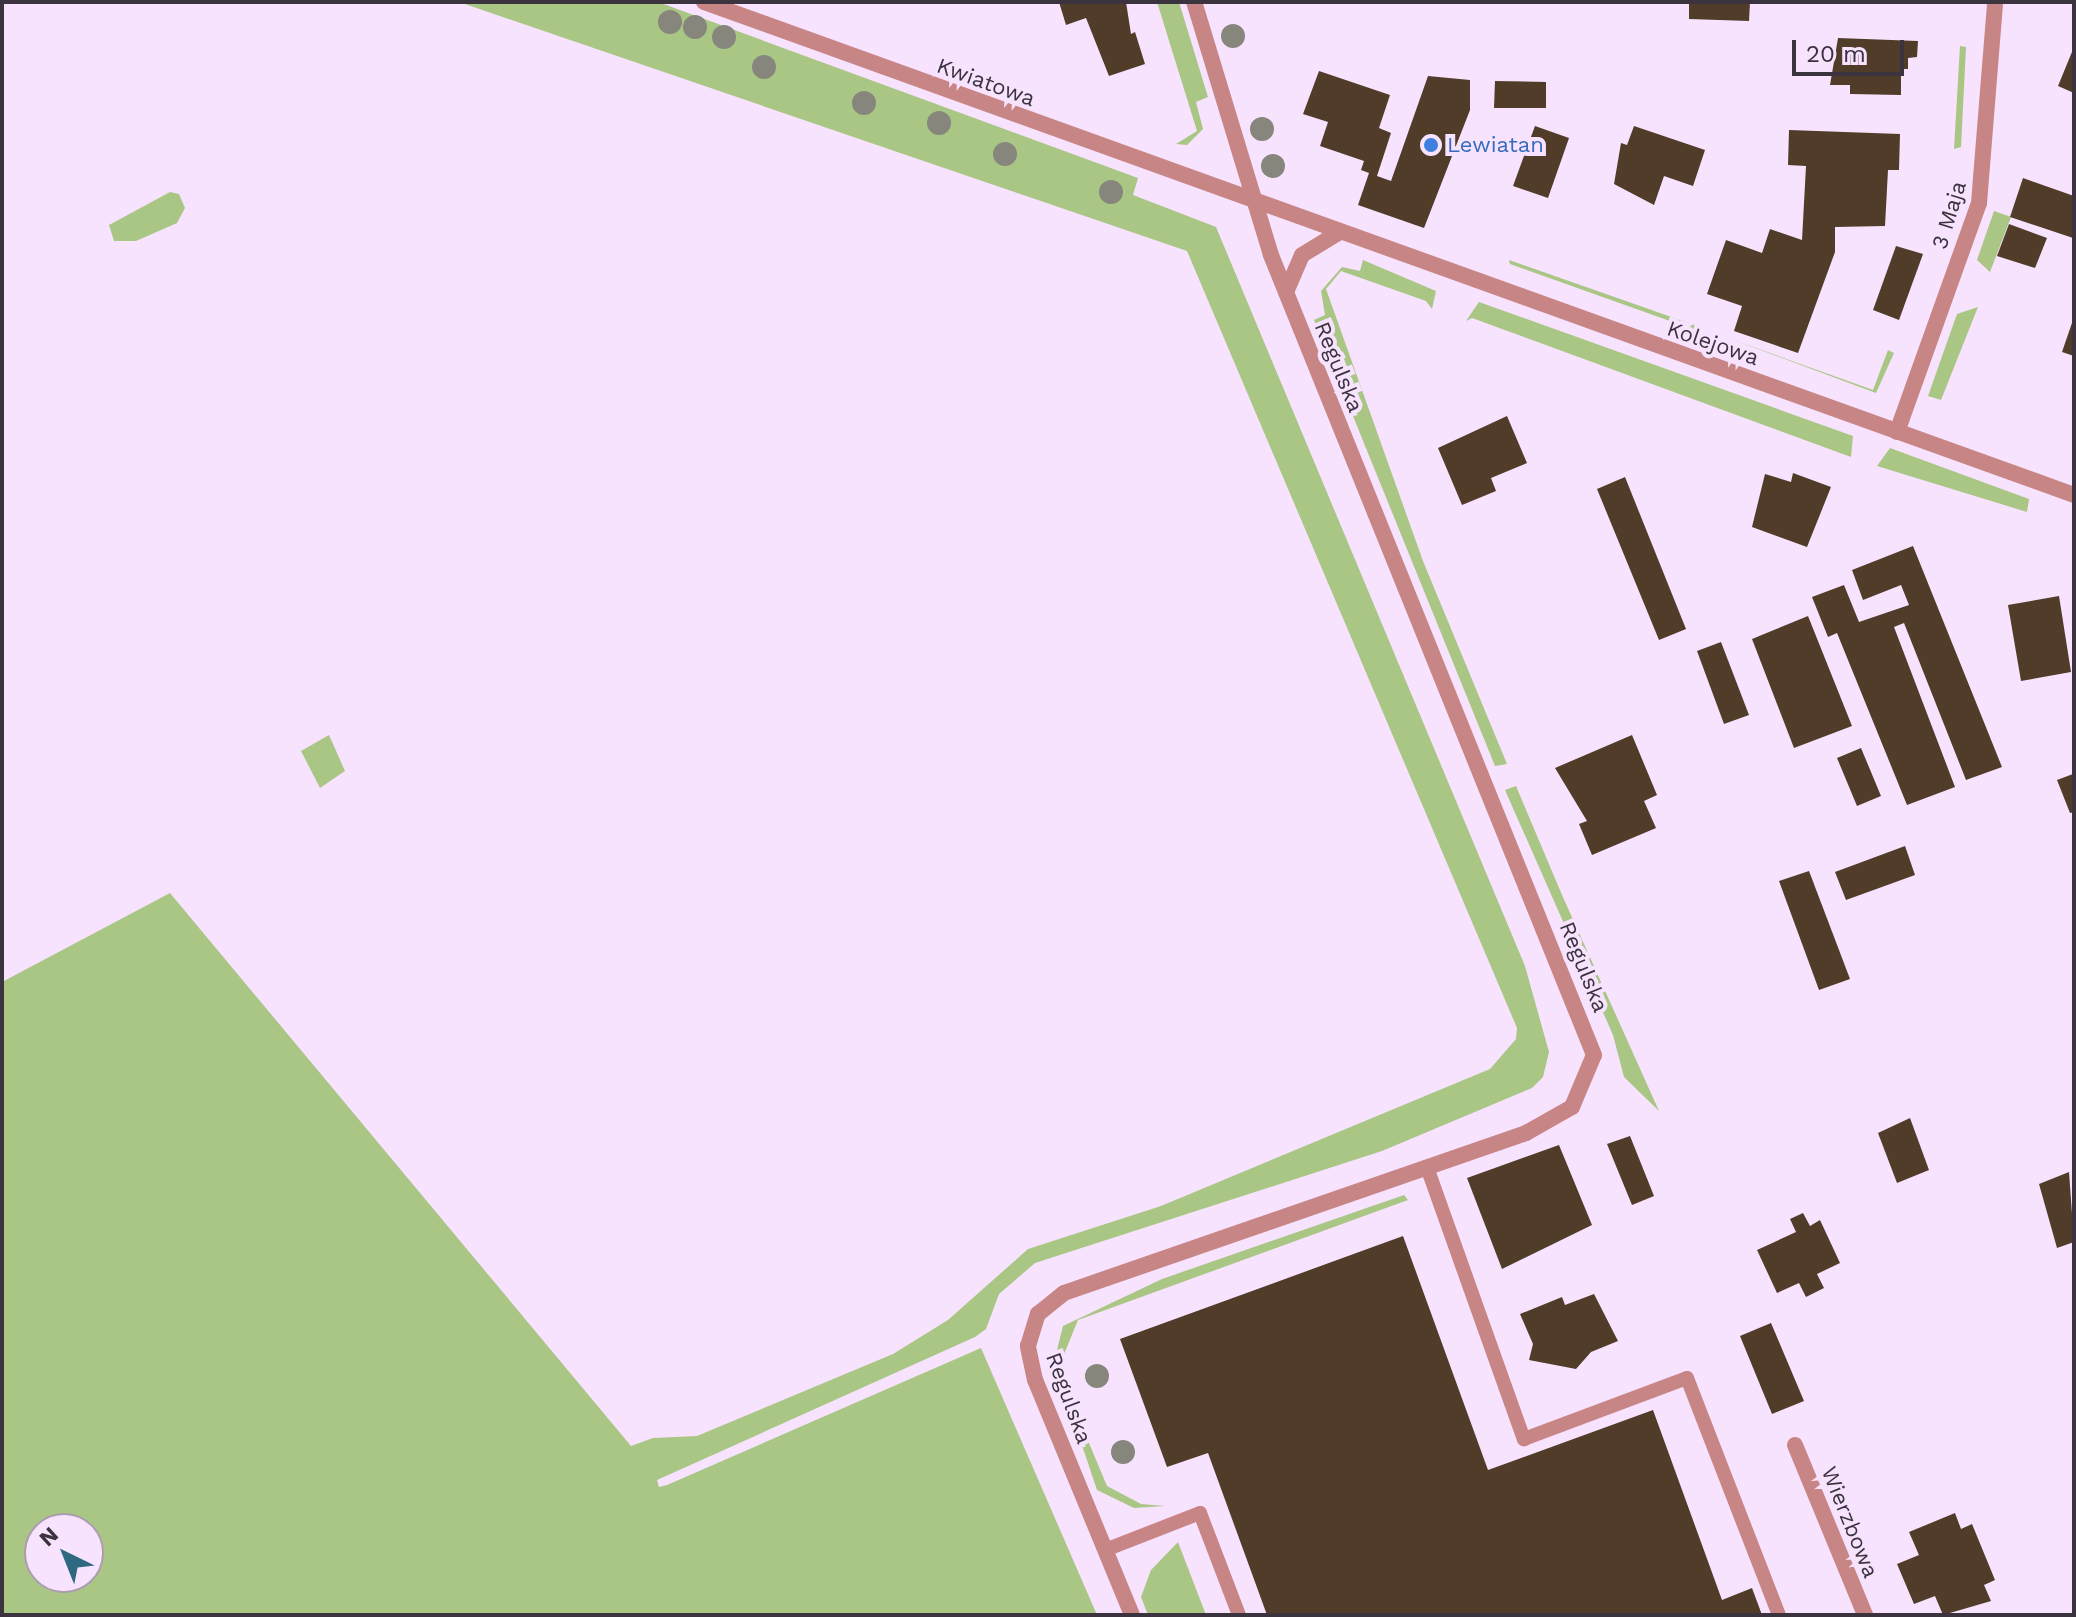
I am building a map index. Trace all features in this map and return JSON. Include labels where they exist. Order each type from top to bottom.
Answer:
[{"type":"street","name":"Kwiatowa","points":[[704,2],[1254,202]]},
{"type":"street","name":"Regulska","points":[[1132,1615],[1031,1365],[1029,1338],[1038,1314],[1064,1293],[1428,1170],[1563,1114],[1581,1094],[1593,1050],[1286,292],[1254,202],[1194,2]]},
{"type":"street","name":"3 Maja","points":[[1897,432],[1979,203],[1995,2]]},
{"type":"street","name":"Kolejowa","points":[[1254,202],[2074,495]]},
{"type":"street","points":[[1286,292],[1302,255],[1338,233]]},
{"type":"street","name":"Wierzbowa","points":[[1795,1445],[1865,1615]]},
{"type":"lane","points":[[1428,1170],[1524,1439],[1687,1378],[1779,1615]]},
{"type":"lane","points":[[1105,1550],[1200,1513],[1239,1615]]},
{"type":"green space","points":[[459,2],[658,2],[1138,178],[1133,195],[1216,227],[1525,966],[1549,1052],[1543,1077],[1532,1088],[1382,1151],[1035,1263],[999,1294],[986,1329],[975,1337],[657,1480],[659,1487],[667,1485],[981,1348],[1097,1615],[2,1615],[2,982],[170,893],[631,1446],[653,1438],[697,1436],[893,1354],[948,1320],[1028,1249],[1161,1206],[1490,1069],[1516,1039],[1517,1028],[1187,251]]},
{"type":"green space","points":[[1157,2],[1179,2],[1208,97],[1196,102],[1203,129],[1187,145],[1176,144],[1197,131]]},
{"type":"green space","points":[[1960,46],[1966,47],[1961,147],[1954,149]]},
{"type":"green space","points":[[170,192],[179,194],[185,208],[177,223],[136,241],[114,241],[109,225]]},
{"type":"green space","points":[[1994,211],[2011,217],[1990,272],[1977,260]]},
{"type":"green space","points":[[1363,260],[1436,291],[1432,309],[1426,301],[1341,271],[1326,289],[1423,561],[1507,764],[1495,766],[1314,320],[1325,315],[1321,291],[1342,267],[1360,271]]},
{"type":"green space","points":[[1509,260],[1700,327],[1698,331],[1510,264]]},
{"type":"green space","points":[[1479,302],[1853,436],[1851,457],[1472,318],[1466,321]]},
{"type":"green space","points":[[1978,307],[1941,400],[1928,396],[1957,314]]},
{"type":"green space","points":[[1731,339],[1873,390],[1888,350],[1894,353],[1876,393]]},
{"type":"green space","points":[[1890,448],[2029,499],[2027,512],[1877,466]]},
{"type":"green space","points":[[329,735],[345,771],[320,788],[301,751]]},
{"type":"green space","points":[[1516,786],[1659,1111],[1624,1077],[1613,1035],[1505,790]]},
{"type":"green space","points":[[1404,1195],[1408,1200],[1078,1320],[1058,1369],[1107,1486],[1141,1504],[1165,1506],[1134,1508],[1097,1490],[1054,1362],[1063,1326],[1162,1279]]},
{"type":"green space","points":[[1178,1542],[1206,1615],[1148,1615],[1141,1597],[1151,1570]]},
{"type":"building","points":[[1059,2],[1126,2],[1131,34],[1135,32],[1145,64],[1109,76],[1086,18],[1066,25]]},
{"type":"building","points":[[1689,2],[1750,2],[1749,21],[1689,19]]},
{"type":"building","points":[[1838,38],[1918,41],[1917,57],[1908,58],[1908,69],[1901,69],[1901,95],[1850,94],[1850,85],[1830,85]]},
{"type":"building","points":[[2074,47],[2074,93],[2058,86]]},
{"type":"building","points":[[1319,71],[1390,95],[1379,128],[1391,133],[1377,176],[1391,181],[1428,76],[1470,80],[1470,110],[1424,228],[1358,205],[1369,173],[1361,170],[1364,161],[1320,146],[1328,122],[1303,114]]},
{"type":"building","points":[[1495,81],[1546,82],[1546,108],[1494,108]]},
{"type":"building","points":[[1535,126],[1569,138],[1548,198],[1513,186]]},
{"type":"building","points":[[1634,126],[1705,150],[1693,186],[1664,176],[1654,205],[1614,184],[1621,143],[1627,145]]},
{"type":"building","points":[[1789,130],[1900,134],[1899,170],[1888,170],[1885,226],[1835,227],[1835,252],[1798,353],[1734,331],[1742,306],[1707,294],[1726,240],[1762,253],[1770,229],[1802,240],[1806,166],[1788,165]]},
{"type":"building","points":[[2023,178],[2074,196],[2073,238],[2010,217]]},
{"type":"building","points":[[2009,224],[2047,238],[2035,268],[1997,256]]},
{"type":"building","points":[[1896,246],[1923,254],[1899,320],[1873,310]]},
{"type":"building","points":[[2074,317],[2074,356],[2062,352]]},
{"type":"building","points":[[1507,416],[1527,463],[1491,478],[1496,491],[1462,505],[1438,448]]},
{"type":"building","points":[[1793,473],[1831,487],[1807,547],[1752,527],[1765,474],[1791,482]]},
{"type":"building","points":[[1625,477],[1686,629],[1659,640],[1597,489]]},
{"type":"building","points":[[1913,546],[2002,767],[1966,780],[1904,623],[1894,627],[1955,787],[1907,805],[1837,633],[1828,637],[1812,597],[1844,585],[1859,622],[1909,605],[1901,585],[1863,600],[1852,570]]},
{"type":"building","points":[[2059,596],[2071,672],[2021,681],[2008,605]]},
{"type":"building","points":[[1808,616],[1852,726],[1794,748],[1752,639]]},
{"type":"building","points":[[1721,642],[1749,715],[1724,724],[1697,651]]},
{"type":"building","points":[[1632,735],[1657,795],[1644,801],[1656,828],[1592,855],[1579,824],[1587,821],[1555,768]]},
{"type":"building","points":[[1861,748],[1881,796],[1857,806],[1837,758]]},
{"type":"building","points":[[2073,774],[2074,812],[2070,813],[2057,780]]},
{"type":"building","points":[[1905,846],[1915,875],[1846,900],[1835,872]]},
{"type":"building","points":[[1809,871],[1850,979],[1819,990],[1779,881]]},
{"type":"building","points":[[1910,1118],[1929,1170],[1897,1183],[1878,1133]]},
{"type":"building","points":[[1630,1136],[1654,1196],[1632,1205],[1607,1144]]},
{"type":"building","points":[[1559,1145],[1592,1225],[1502,1269],[1467,1178]]},
{"type":"building","points":[[2069,1172],[2074,1242],[2057,1248],[2039,1184]]},
{"type":"building","points":[[1803,1213],[1810,1226],[1820,1220],[1840,1263],[1817,1274],[1824,1288],[1806,1297],[1799,1283],[1777,1293],[1757,1250],[1796,1232],[1790,1219]]},
{"type":"building","points":[[1403,1236],[1488,1470],[1653,1410],[1722,1600],[1752,1588],[1762,1615],[1267,1615],[1208,1453],[1167,1467],[1120,1339]]},
{"type":"building","points":[[1594,1294],[1618,1341],[1591,1352],[1576,1369],[1529,1360],[1533,1344],[1520,1314],[1562,1297],[1565,1305]]},
{"type":"building","points":[[1771,1323],[1804,1401],[1772,1414],[1740,1336]]},
{"type":"building","points":[[1955,1513],[1961,1529],[1972,1524],[1995,1580],[1984,1585],[1991,1601],[1943,1615],[1935,1596],[1914,1604],[1897,1564],[1919,1555],[1909,1532]]},
{"type":"place","name":"Lewiatan","points":[[1431,145]]}]
